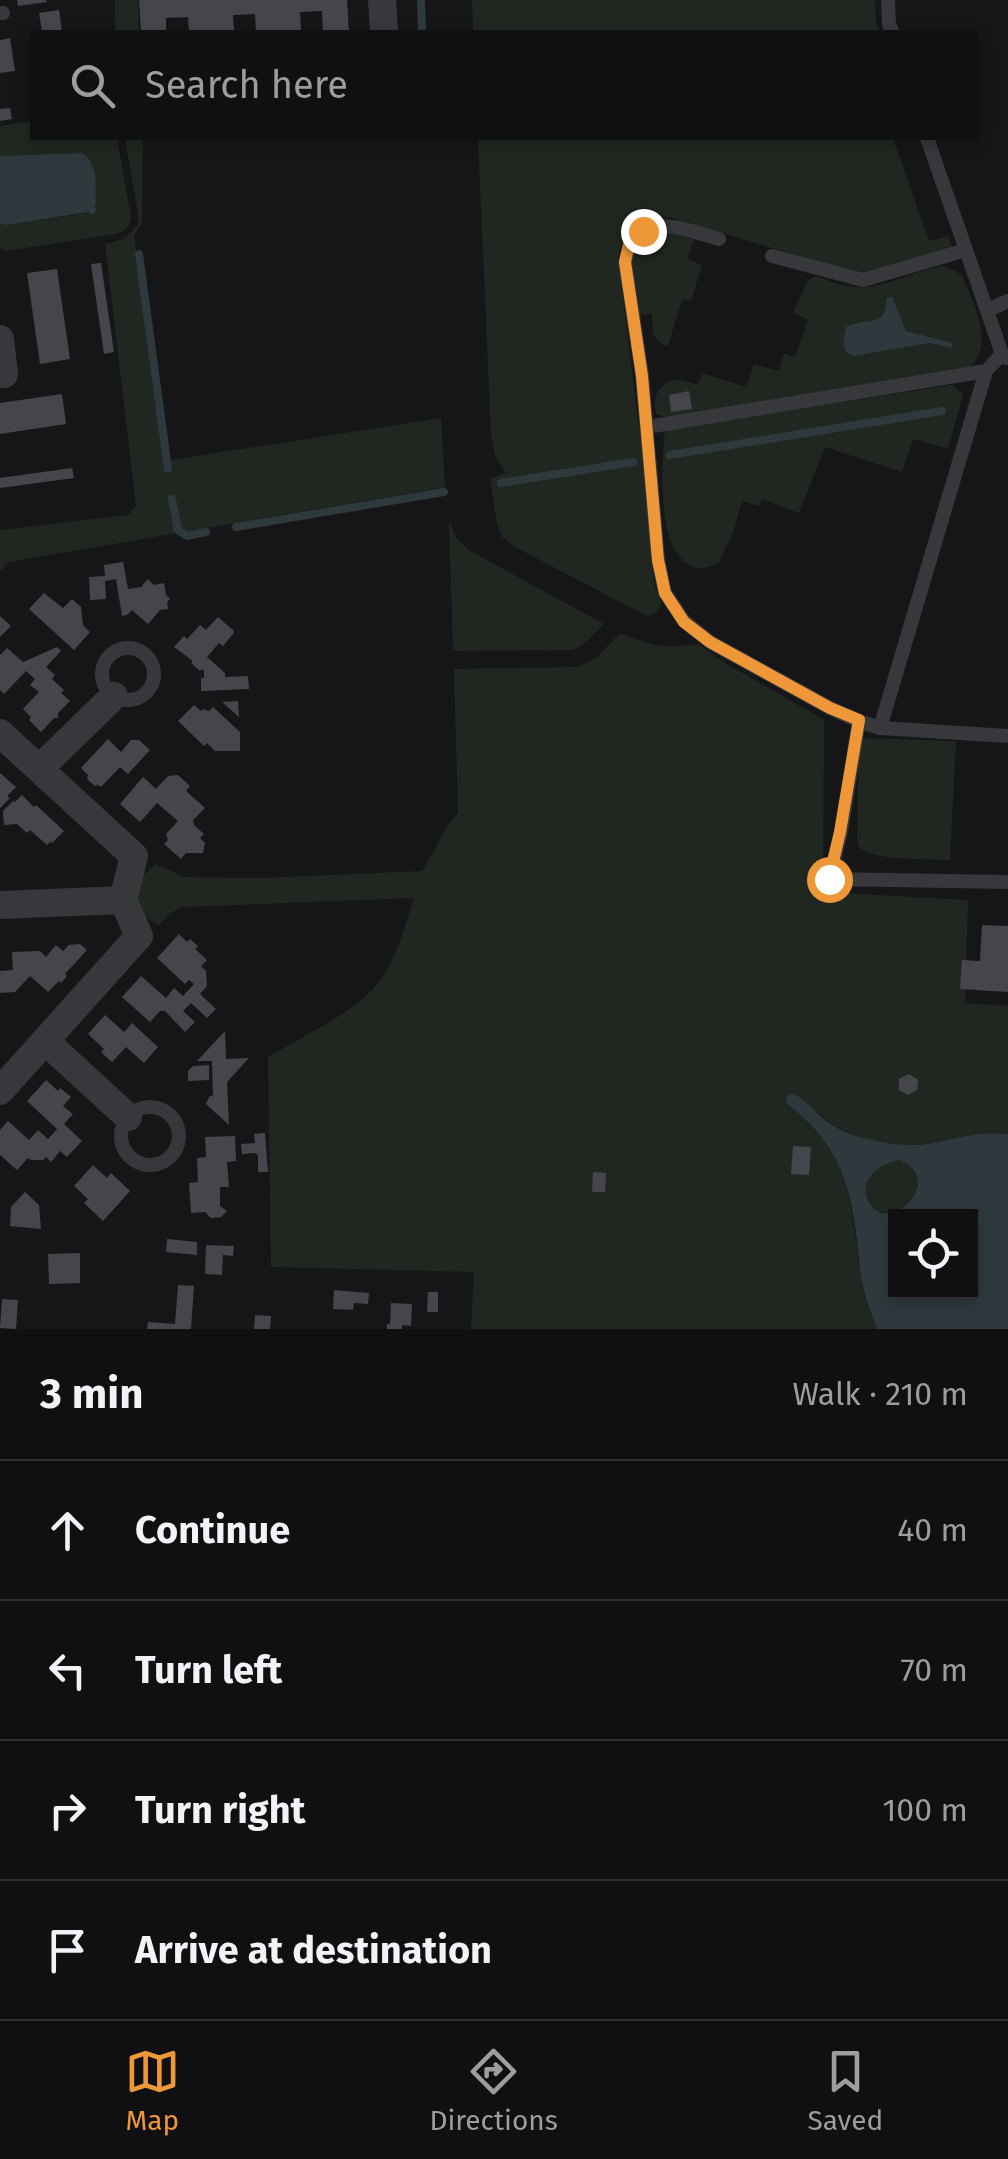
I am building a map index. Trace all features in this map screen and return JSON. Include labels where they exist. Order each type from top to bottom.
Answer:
[{"type":"street","points":[[382,0],[384,30]]},
{"type":"street","points":[[0,339],[4,374]]},
{"type":"street","points":[[40,768],[114,696]]},
{"type":"street","points":[[0,733],[134,856],[123,900],[140,936],[0,1091]]},
{"type":"street","points":[[0,906],[123,900]]},
{"type":"street","points":[[45,1041],[128,1118]]},
{"type":"lane","points":[[888,0],[891,30]]},
{"type":"lane","points":[[647,427],[986,371],[1005,356],[928,140]]},
{"type":"lane","points":[[718,239],[661,225],[643,231],[629,244],[625,262],[642,376],[660,576],[665,593],[684,622],[710,642],[830,708],[880,728],[1008,736]]},
{"type":"lane","points":[[772,256],[863,280],[966,250]]},
{"type":"lane","points":[[988,310],[1008,301]]},
{"type":"lane","points":[[880,728],[986,371]]},
{"type":"lane","points":[[859,720],[829,879],[1008,882]]},
{"type":"lane","points":[[142,1108],[164,1110],[178,1126],[178,1148],[166,1162],[152,1166],[132,1160],[121,1142],[121,1131],[128,1118],[142,1108]]},
{"type":"shaded area","points":[[115,0],[138,0],[139,30],[115,30]]},
{"type":"shaded area","points":[[472,0],[875,0],[878,30],[473,30]]},
{"type":"shaded area","points":[[30,121],[30,140],[117,140],[130,223],[116,234],[0,249],[0,224],[87,213],[93,206],[81,153],[0,156],[0,126]]},
{"type":"shaded area","points":[[125,140],[143,140],[142,222],[134,235],[165,461],[441,418],[445,487],[9,562],[0,571],[0,530],[128,515],[136,506],[105,244],[124,239],[138,225]]},
{"type":"shaded area","points":[[478,140],[894,140],[929,241],[948,236],[952,248],[868,273],[855,273],[669,217],[641,223],[625,239],[618,258],[654,583],[662,604],[658,611],[651,616],[643,614],[502,537],[490,479],[506,473],[495,455]]},
{"type":"shaded area","points":[[81,153],[91,162],[95,175],[97,209],[92,215],[89,212],[0,224],[0,156]]},
{"type":"shaded area","points":[[666,231],[694,239],[687,259],[702,265],[691,301],[682,299],[668,346],[653,335],[652,314],[637,315],[632,275],[635,251],[641,242]]},
{"type":"shaded area","points":[[942,266],[962,276],[980,323],[981,346],[970,367],[666,417],[656,414],[656,395],[669,382],[682,380],[698,385],[702,373],[746,387],[754,364],[779,371],[784,354],[795,357],[808,320],[793,313],[807,282],[815,276],[846,286],[871,286]]},
{"type":"shaded area","points":[[892,297],[906,331],[953,343],[952,348],[929,343],[849,354],[844,344],[846,327],[879,318],[884,314],[886,298]]},
{"type":"shaded area","points":[[952,385],[963,394],[948,449],[913,439],[902,472],[825,447],[799,513],[762,499],[759,506],[742,501],[718,564],[702,568],[686,563],[675,550],[668,532],[662,486],[665,429]]},
{"type":"shaded area","points":[[449,520],[456,538],[470,551],[604,624],[573,650],[453,651]]},
{"type":"shaded area","points":[[620,633],[658,645],[699,644],[824,720],[823,892],[968,900],[965,1003],[1008,1006],[1008,1134],[981,1134],[919,1144],[882,1142],[830,1123],[802,1098],[786,1103],[825,1141],[843,1176],[863,1284],[877,1329],[471,1329],[474,1272],[271,1267],[268,1057],[345,1012],[372,990],[392,959],[414,898],[182,907],[159,925],[134,910],[131,886],[156,864],[184,877],[422,871],[458,813],[454,669],[577,667],[597,657]]},
{"type":"shaded area","points":[[865,738],[956,741],[950,860],[888,857],[859,847],[859,746]]},
{"type":"shaded area","points":[[788,1094],[803,1100],[840,1129],[885,1143],[921,1144],[981,1134],[1008,1134],[1008,1329],[877,1329],[863,1284],[843,1176],[829,1148],[786,1103]]},
{"type":"shaded area","points":[[900,1160],[912,1169],[917,1180],[909,1201],[899,1209],[888,1209],[888,1213],[878,1212],[865,1196],[867,1181],[885,1165]]},
{"type":"building","points":[[17,0],[46,0],[47,2],[18,6]]},
{"type":"building","points":[[139,0],[347,0],[349,30],[323,30],[322,11],[300,12],[301,30],[256,30],[255,14],[233,15],[234,30],[189,30],[188,17],[166,18],[166,30],[141,30]]},
{"type":"building","points":[[59,10],[62,30],[42,30],[39,13]]},
{"type":"building","points":[[10,38],[15,71],[0,73],[0,40]]},
{"type":"building","points":[[10,108],[12,119],[0,121],[0,109]]},
{"type":"building","points":[[101,263],[114,352],[104,354],[91,264]]},
{"type":"building","points":[[57,269],[70,359],[40,364],[27,273]]},
{"type":"building","points":[[689,391],[692,409],[671,412],[669,395]]},
{"type":"building","points":[[62,394],[66,424],[0,434],[0,403]]},
{"type":"building","points":[[72,468],[74,478],[0,488],[0,478]]},
{"type":"building","points":[[123,562],[128,589],[141,587],[148,579],[154,585],[164,583],[170,599],[168,609],[160,610],[148,624],[132,610],[122,616],[116,579],[105,581],[106,599],[90,600],[89,577],[105,576],[104,565]]},
{"type":"building","points":[[44,593],[63,608],[72,599],[81,607],[83,625],[90,632],[74,650],[29,609]]},
{"type":"building","points":[[0,616],[11,626],[0,637]]},
{"type":"building","points":[[218,617],[234,631],[223,646],[219,643],[207,657],[225,677],[248,676],[249,689],[201,691],[204,671],[174,647],[200,625],[206,630]]},
{"type":"building","points":[[57,647],[61,651],[46,667],[70,701],[41,732],[23,709],[39,692],[30,685],[35,679],[26,671],[4,694],[0,690],[0,655],[7,648],[23,662]]},
{"type":"building","points":[[238,701],[239,717],[222,702]]},
{"type":"building","points":[[194,705],[201,711],[213,707],[240,732],[240,751],[215,751],[207,743],[204,746],[178,721]]},
{"type":"building","points":[[108,739],[121,752],[131,740],[139,740],[150,750],[128,774],[120,767],[101,787],[95,786],[81,768]]},
{"type":"building","points":[[0,773],[16,787],[0,808]]},
{"type":"building","points":[[178,775],[190,786],[186,791],[205,808],[193,820],[204,834],[200,838],[205,843],[203,853],[186,853],[181,859],[164,844],[168,840],[166,834],[178,821],[157,803],[140,822],[120,804],[143,777],[156,789],[168,776]]},
{"type":"building","points":[[22,795],[64,831],[52,843],[47,845],[17,824],[4,825],[3,811]]},
{"type":"building","points":[[982,925],[1008,926],[1008,992],[960,989],[962,960],[980,961]]},
{"type":"building","points":[[179,934],[198,946],[195,949],[207,960],[201,966],[206,971],[207,986],[200,994],[216,1009],[207,1018],[191,1003],[183,1011],[195,1022],[185,1032],[165,1011],[150,1022],[122,997],[141,976],[166,998],[174,988],[183,996],[194,984],[189,980],[185,984],[157,958]]},
{"type":"building","points":[[80,944],[87,950],[61,983],[48,992],[30,976],[15,992],[0,993],[0,971],[13,970],[12,952],[40,951],[46,957],[56,945],[63,951],[69,945]]},
{"type":"building","points":[[105,1015],[124,1032],[132,1023],[158,1047],[144,1063],[126,1047],[112,1062],[88,1034]]},
{"type":"building","points":[[225,1031],[226,1059],[249,1058],[227,1082],[229,1125],[206,1104],[213,1095],[212,1061],[197,1061]]},
{"type":"building","points":[[209,1065],[209,1080],[188,1081],[188,1071],[193,1066]]},
{"type":"building","points":[[909,1074],[918,1080],[917,1090],[908,1095],[899,1090],[899,1079]]},
{"type":"building","points":[[46,1080],[71,1097],[63,1106],[73,1114],[64,1124],[82,1141],[67,1157],[60,1151],[51,1162],[46,1157],[28,1158],[17,1170],[0,1155],[0,1130],[8,1121],[29,1140],[38,1130],[48,1139],[57,1129],[27,1101]]},
{"type":"building","points":[[265,1133],[268,1172],[258,1172],[258,1155],[242,1154],[241,1144],[255,1143],[254,1134]]},
{"type":"building","points":[[235,1136],[236,1161],[227,1162],[229,1187],[220,1187],[220,1206],[227,1211],[221,1217],[211,1218],[205,1212],[191,1213],[189,1183],[198,1182],[197,1158],[206,1157],[205,1137]]},
{"type":"building","points":[[793,1146],[811,1147],[809,1175],[791,1174]]},
{"type":"building","points":[[93,1165],[107,1178],[111,1173],[130,1191],[103,1221],[84,1203],[88,1199],[74,1186]]},
{"type":"building","points":[[593,1172],[606,1173],[605,1192],[592,1192]]},
{"type":"building","points":[[25,1192],[39,1205],[41,1229],[10,1226],[11,1207]]},
{"type":"building","points":[[167,1239],[197,1242],[197,1255],[166,1252]]},
{"type":"building","points":[[206,1245],[234,1246],[233,1256],[223,1255],[222,1275],[205,1274]]},
{"type":"building","points":[[80,1253],[80,1283],[49,1284],[48,1254]]},
{"type":"building","points":[[178,1285],[194,1286],[191,1329],[147,1329],[148,1322],[175,1324]]},
{"type":"building","points":[[334,1290],[369,1293],[368,1304],[354,1303],[353,1310],[333,1309]]},
{"type":"building","points":[[428,1292],[438,1292],[438,1312],[427,1312]]},
{"type":"building","points":[[2,1299],[18,1300],[16,1329],[0,1328]]},
{"type":"building","points":[[391,1303],[412,1304],[411,1326],[387,1329]]},
{"type":"building","points":[[255,1315],[271,1316],[270,1329],[254,1329]]},
{"type":"waterway","points":[[421,0],[422,30]]},
{"type":"waterway","points":[[139,254],[168,469]]},
{"type":"waterway","points":[[670,455],[942,411]]},
{"type":"waterway","points":[[501,483],[633,462]]},
{"type":"waterway","points":[[236,527],[444,492]]},
{"type":"waterway","points":[[172,499],[178,530],[187,536],[206,532]]},
{"type":"route","points":[[643,231],[629,244],[625,262],[642,376],[660,576],[665,593],[684,622],[710,642],[859,720],[829,879]]}]
